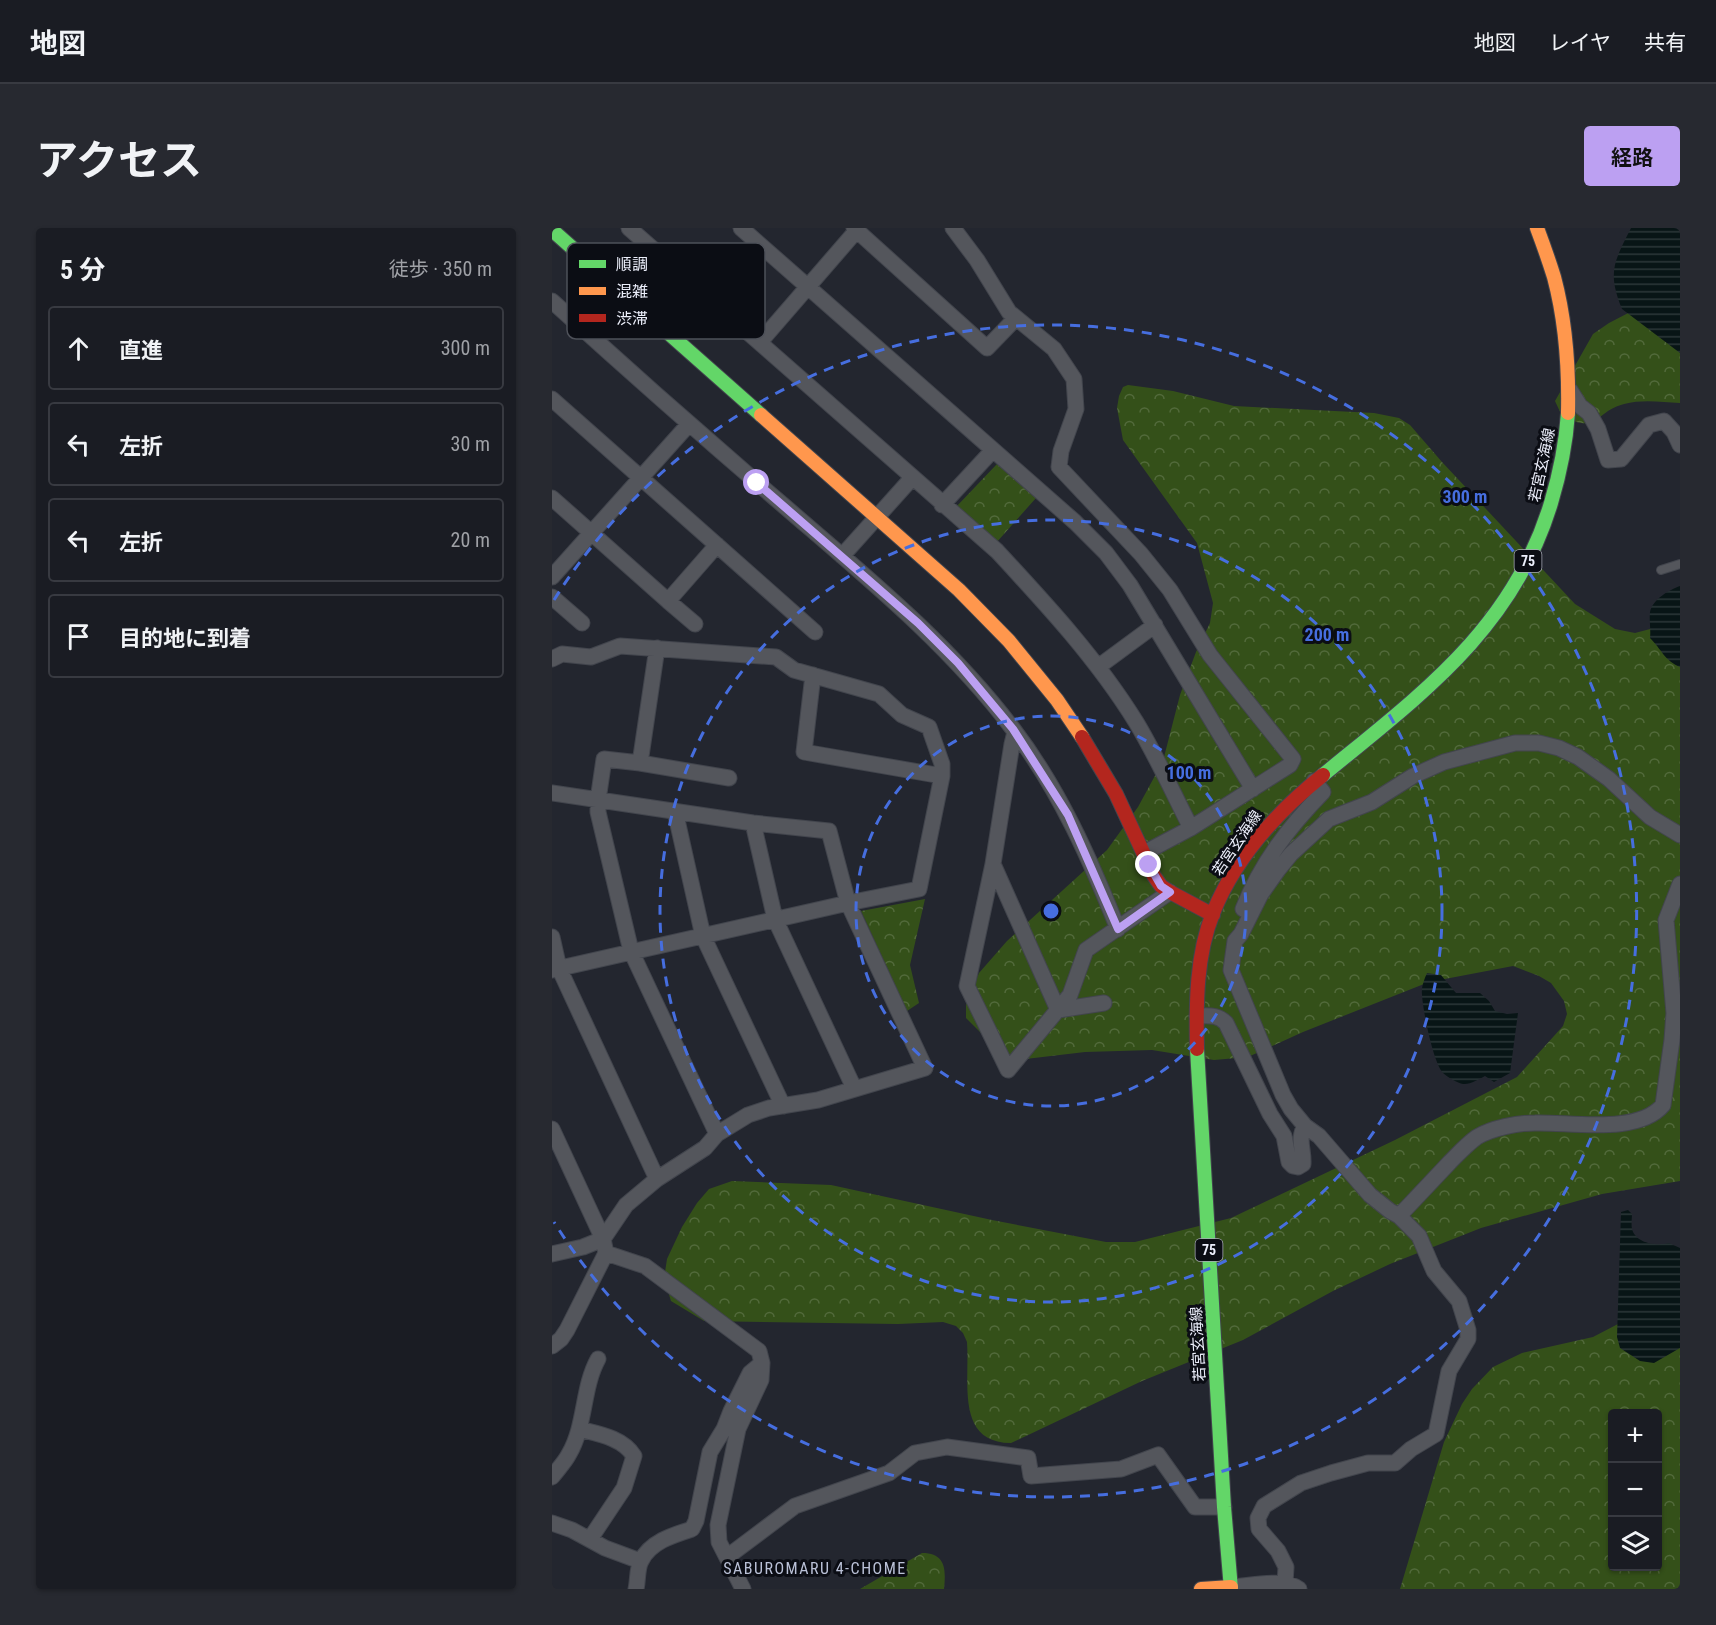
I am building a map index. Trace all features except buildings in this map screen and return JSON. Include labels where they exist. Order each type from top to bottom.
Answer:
[{"type":"main road","name":"若宮玄海線","points":[[1231,1588],[1224,1507],[1198,1058],[1197,1016],[1203,954],[1213,915],[1240,863],[1259,835],[1280,811],[1314,781],[1397,714],[1453,664],[1494,616],[1530,557],[1549,511],[1563,457],[1570,390],[1567,333],[1560,297],[1548,255],[1537,228]]},
{"type":"main road","points":[[552,230],[567,243]]},
{"type":"main road","points":[[676,339],[959,590],[1009,641],[1087,744],[1116,794],[1154,876],[1161,886],[1213,915]]},
{"type":"main road","points":[[1201,1589],[1231,1588]]},
{"type":"street","points":[[629,228],[646,243]]},
{"type":"street","points":[[741,228],[758,243]]},
{"type":"street","points":[[953,228],[977,260],[1009,312],[1054,349],[1074,379],[1076,409],[1061,451],[1059,467],[1141,554],[1170,590],[1210,655],[1293,759],[1290,765],[1191,828],[1144,853]]},
{"type":"street","points":[[765,336],[856,229],[987,348],[1015,319]]},
{"type":"street","points":[[765,249],[1075,522],[1106,554],[1130,585],[1155,625],[1252,789]]},
{"type":"street","points":[[552,301],[567,314]]},
{"type":"street","points":[[594,339],[918,623],[958,663],[1015,732],[1068,815],[1118,929]]},
{"type":"street","points":[[757,339],[942,505],[997,551],[1039,596],[1098,667],[1136,722],[1191,828]]},
{"type":"street","points":[[1570,390],[1580,406],[1589,413],[1598,429],[1608,460],[1621,459],[1649,425],[1664,422],[1674,432],[1680,446]]},
{"type":"street","points":[[552,399],[815,632]]},
{"type":"street","points":[[552,576],[689,424]]},
{"type":"street","points":[[942,505],[993,450]]},
{"type":"street","points":[[842,556],[912,478]]},
{"type":"street","points":[[552,498],[695,624]]},
{"type":"street","points":[[668,600],[717,545]]},
{"type":"street","points":[[552,597],[582,623]]},
{"type":"street","points":[[1098,667],[1155,625]]},
{"type":"street","points":[[552,659],[562,654],[591,657],[620,646],[776,657],[794,670],[879,694],[902,715],[929,727],[942,764],[942,776],[919,889],[556,969]]},
{"type":"street","points":[[640,763],[657,648]]},
{"type":"street","points":[[813,675],[804,752],[942,776]]},
{"type":"street","points":[[1015,732],[993,864],[968,986],[1008,1070],[1071,995],[1086,950],[1170,892]]},
{"type":"street","points":[[1235,940],[1241,934],[1261,894],[1278,870],[1291,854],[1329,819],[1372,802],[1413,776],[1444,762],[1503,746],[1525,742],[1559,748],[1609,779],[1650,818],[1680,835]]},
{"type":"street","points":[[717,1134],[631,951],[598,812],[598,800],[604,759],[729,778]]},
{"type":"street","points":[[1285,1583],[1286,1567],[1278,1551],[1259,1530],[1258,1518],[1264,1506],[1301,1483],[1331,1473],[1368,1463],[1395,1463],[1411,1449],[1436,1434],[1449,1371],[1468,1339],[1468,1330],[1459,1301],[1434,1271],[1419,1236],[1399,1216],[1370,1195],[1319,1136],[1305,1126],[1282,1095],[1232,970],[1240,915],[1248,895],[1272,851],[1299,817],[1323,792],[1314,781]]},
{"type":"street","points":[[552,793],[753,823],[829,831],[848,903],[925,1068],[818,1100],[769,1108],[748,1115],[717,1134],[705,1148],[657,1179],[626,1205],[604,1246],[567,1330],[552,1346]]},
{"type":"street","points":[[675,811],[703,936],[783,1106]]},
{"type":"street","points":[[753,823],[775,919],[854,1088]]},
{"type":"street","points":[[993,864],[1058,1010]]},
{"type":"street","points":[[1399,1216],[1477,1137],[1532,1122],[1627,1123],[1643,1119],[1656,1112],[1662,1105],[1674,1013],[1666,920],[1680,884]]},
{"type":"street","points":[[1667,929],[1680,915]]},
{"type":"street","points":[[552,937],[556,969],[657,1179]]},
{"type":"street","points":[[1058,1010],[1104,1003]]},
{"type":"street","points":[[1197,1016],[1213,1015],[1220,1017],[1226,1023],[1270,1114],[1284,1137],[1289,1162],[1293,1166],[1298,1167],[1303,1164],[1300,1142],[1305,1126]]},
{"type":"street","points":[[552,1129],[604,1246]]},
{"type":"street","points":[[552,1254],[583,1247],[604,1246],[645,1266],[759,1351],[762,1363],[761,1380],[738,1429],[718,1525],[719,1542],[743,1589]]},
{"type":"street","points":[[552,1477],[570,1453],[579,1429],[592,1371],[598,1359]]},
{"type":"street","points":[[636,1589],[640,1561],[651,1548],[666,1537],[692,1529],[696,1521],[710,1452],[724,1429],[750,1373],[762,1363]]},
{"type":"street","points":[[579,1429],[603,1435],[628,1447],[634,1456],[624,1488],[590,1539]]},
{"type":"street","points":[[727,1557],[795,1506],[889,1473],[915,1453],[947,1447],[1028,1458],[1031,1476],[1121,1469],[1158,1455],[1195,1507],[1224,1507]]},
{"type":"street","points":[[554,1528],[572,1530],[605,1548],[640,1561]]},
{"type":"street","points":[[1231,1588],[1285,1583],[1295,1585],[1299,1589]]},
{"type":"lane","points":[[1661,570],[1680,564]]},
{"type":"green space","points":[[1680,272],[1680,403],[1631,402],[1614,408],[1591,423],[1575,421],[1562,416],[1555,401],[1593,334],[1636,309]]},
{"type":"green space","points":[[1128,385],[1173,391],[1234,406],[1374,413],[1399,418],[1410,425],[1575,604],[1615,629],[1635,633],[1680,617],[1680,1181],[1602,1194],[1481,1228],[1390,1264],[1333,1291],[1243,1340],[1142,1381],[1011,1443],[993,1440],[981,1433],[973,1421],[967,1391],[967,1342],[963,1333],[956,1326],[943,1322],[898,1324],[704,1321],[671,1301],[664,1279],[667,1259],[682,1227],[697,1203],[709,1189],[732,1181],[831,1185],[1106,1242],[1135,1242],[1231,1218],[1395,1140],[1517,1077],[1563,1026],[1567,1014],[1564,1001],[1551,983],[1513,966],[1429,982],[1303,1032],[1248,1057],[1214,1060],[1152,1050],[1085,1052],[1017,1060],[999,1051],[966,1018],[966,1005],[979,973],[1007,941],[1107,850],[1138,807],[1163,761],[1180,695],[1210,623],[1213,603],[1197,543],[1123,440],[1117,408],[1123,387]]},
{"type":"green space","points":[[997,464],[1036,498],[996,543],[956,507]]},
{"type":"green space","points":[[925,899],[910,965],[919,1003],[907,1011],[861,911]]},
{"type":"green space","points":[[1680,1288],[1680,1589],[1400,1589],[1444,1442],[1462,1404],[1472,1389],[1493,1367],[1522,1353],[1593,1337],[1643,1311]]},
{"type":"green space","points":[[922,1553],[940,1559],[945,1575],[944,1589],[860,1589]]},
{"type":"shaded area","points":[[1631,228],[1680,228],[1680,353],[1622,309],[1615,286],[1614,267]]},
{"type":"shaded area","points":[[1680,586],[1680,667],[1667,658],[1650,638],[1650,612],[1658,599]]},
{"type":"shaded area","points":[[1427,973],[1441,975],[1456,993],[1480,993],[1495,1011],[1507,1014],[1518,1013],[1510,1073],[1494,1082],[1485,1076],[1466,1084],[1443,1073],[1432,1048],[1424,1012],[1422,989]]},
{"type":"shaded area","points":[[1628,1210],[1632,1214],[1634,1234],[1642,1241],[1669,1243],[1680,1248],[1680,1348],[1654,1363],[1640,1361],[1620,1348],[1617,1337],[1621,1212]]},
{"type":"traffic: fast","points":[[552,230],[567,243]]},
{"type":"traffic: fast","points":[[675,339],[761,415]]},
{"type":"traffic: fast","points":[[1323,775],[1428,687],[1488,623],[1513,587],[1534,548],[1551,503],[1562,458],[1568,413]]},
{"type":"traffic: fast","points":[[1197,1049],[1224,1507],[1231,1589]]},
{"type":"traffic: slow","points":[[1537,228],[1554,277],[1564,328],[1568,413]]},
{"type":"traffic: slow","points":[[761,415],[959,590],[1009,641],[1057,700],[1082,737]]},
{"type":"traffic: slow","points":[[1201,1589],[1231,1587]]},
{"type":"traffic: jam","points":[[1082,737],[1116,794],[1154,876],[1161,886],[1213,915]]},
{"type":"traffic: jam","points":[[1197,1049],[1200,963],[1207,929],[1222,893],[1233,873],[1259,837],[1290,804],[1323,775]]},
{"type":"district","name":"SABUROMARU 4-CHOME","points":[[815,1568]]},
{"type":"route","points":[[757,483],[918,623],[958,663],[1013,729],[1068,815],[1118,929],[1170,892],[1161,886],[1149,865]]}]
